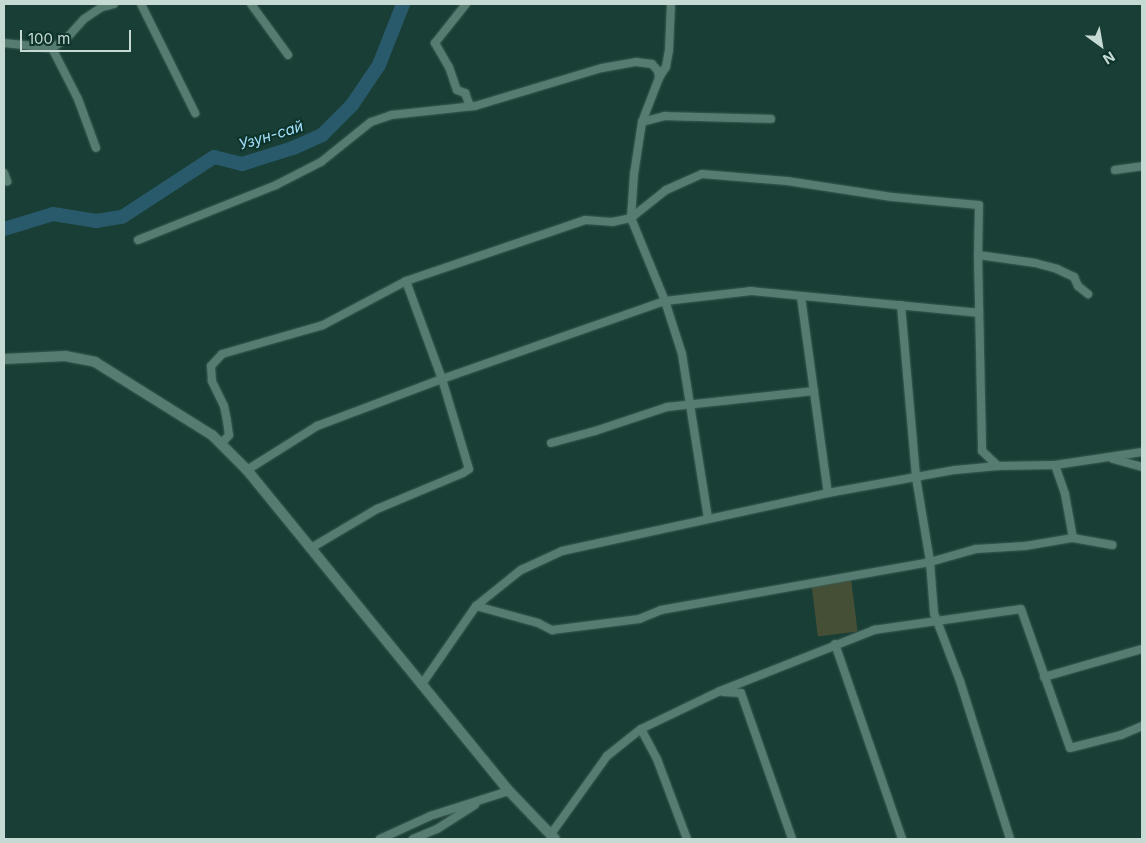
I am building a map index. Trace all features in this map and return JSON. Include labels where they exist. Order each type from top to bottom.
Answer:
[{"type":"street","points":[[4,44],[52,48],[66,39],[84,19],[102,7],[114,4]]},
{"type":"street","points":[[141,4],[195,113]]},
{"type":"street","points":[[251,4],[288,55]]},
{"type":"street","points":[[466,4],[435,43],[449,67],[457,90],[465,93],[470,106]]},
{"type":"street","points":[[671,4],[666,67],[659,78],[642,122],[634,174],[631,218],[664,301],[682,354],[708,519]]},
{"type":"street","points":[[52,48],[78,99],[96,148]]},
{"type":"street","points":[[138,240],[276,185],[321,162],[371,122],[391,115],[470,106],[602,68],[627,64],[652,64],[658,72],[659,78]]},
{"type":"street","points":[[642,122],[665,116],[771,119]]},
{"type":"street","points":[[1115,170],[1142,166]]},
{"type":"street","points":[[222,444],[229,435],[224,406],[212,381],[211,366],[222,354],[323,325],[406,281],[585,220],[612,222],[631,218],[666,190],[702,174],[786,181],[892,197],[979,204],[978,255],[982,451],[998,466]]},
{"type":"street","points":[[978,255],[1035,263],[1057,269],[1074,277],[1078,286],[1088,294]]},
{"type":"street","points":[[311,548],[377,510],[469,469],[442,378],[406,281]]},
{"type":"street","points":[[247,470],[317,426],[442,378],[664,301],[751,291],[979,312]]},
{"type":"street","points":[[801,297],[828,493]]},
{"type":"street","points":[[901,305],[916,477],[930,562],[934,613],[960,681],[1010,839]]},
{"type":"street","points":[[4,359],[65,356],[95,362],[212,435],[247,470],[509,790],[553,837],[606,756],[641,729],[720,692],[835,644],[874,630],[1021,609],[1070,748],[1121,735],[1142,726]]},
{"type":"street","points":[[551,443],[595,432],[667,407],[814,391]]},
{"type":"street","points":[[422,684],[434,663],[476,606],[521,570],[562,551],[828,493],[916,477],[998,466],[1055,466],[1142,452]]},
{"type":"street","points":[[1111,458],[1142,467]]},
{"type":"street","points":[[1055,466],[1065,494],[1073,538]]},
{"type":"street","points":[[476,606],[538,623],[552,630],[639,619],[661,610],[930,562],[976,549],[1025,546],[1073,538],[1112,545]]},
{"type":"street","points":[[835,644],[902,839]]},
{"type":"street","points":[[1044,677],[1142,649]]},
{"type":"street","points":[[720,692],[741,693],[792,839]]},
{"type":"street","points":[[641,729],[657,759],[687,839]]},
{"type":"street","points":[[380,839],[430,816],[509,790]]},
{"type":"street","points":[[413,839],[431,831],[485,799]]},
{"type":"street","points":[[431,831],[437,839]]},
{"type":"green space","points":[[851,578],[858,632],[818,636],[811,583]]},
{"type":"waterway","name":"Узун-сай","points":[[4,229],[53,214],[96,221],[122,217],[214,157],[242,164],[293,148],[322,135],[352,105],[379,65],[403,4]]}]
